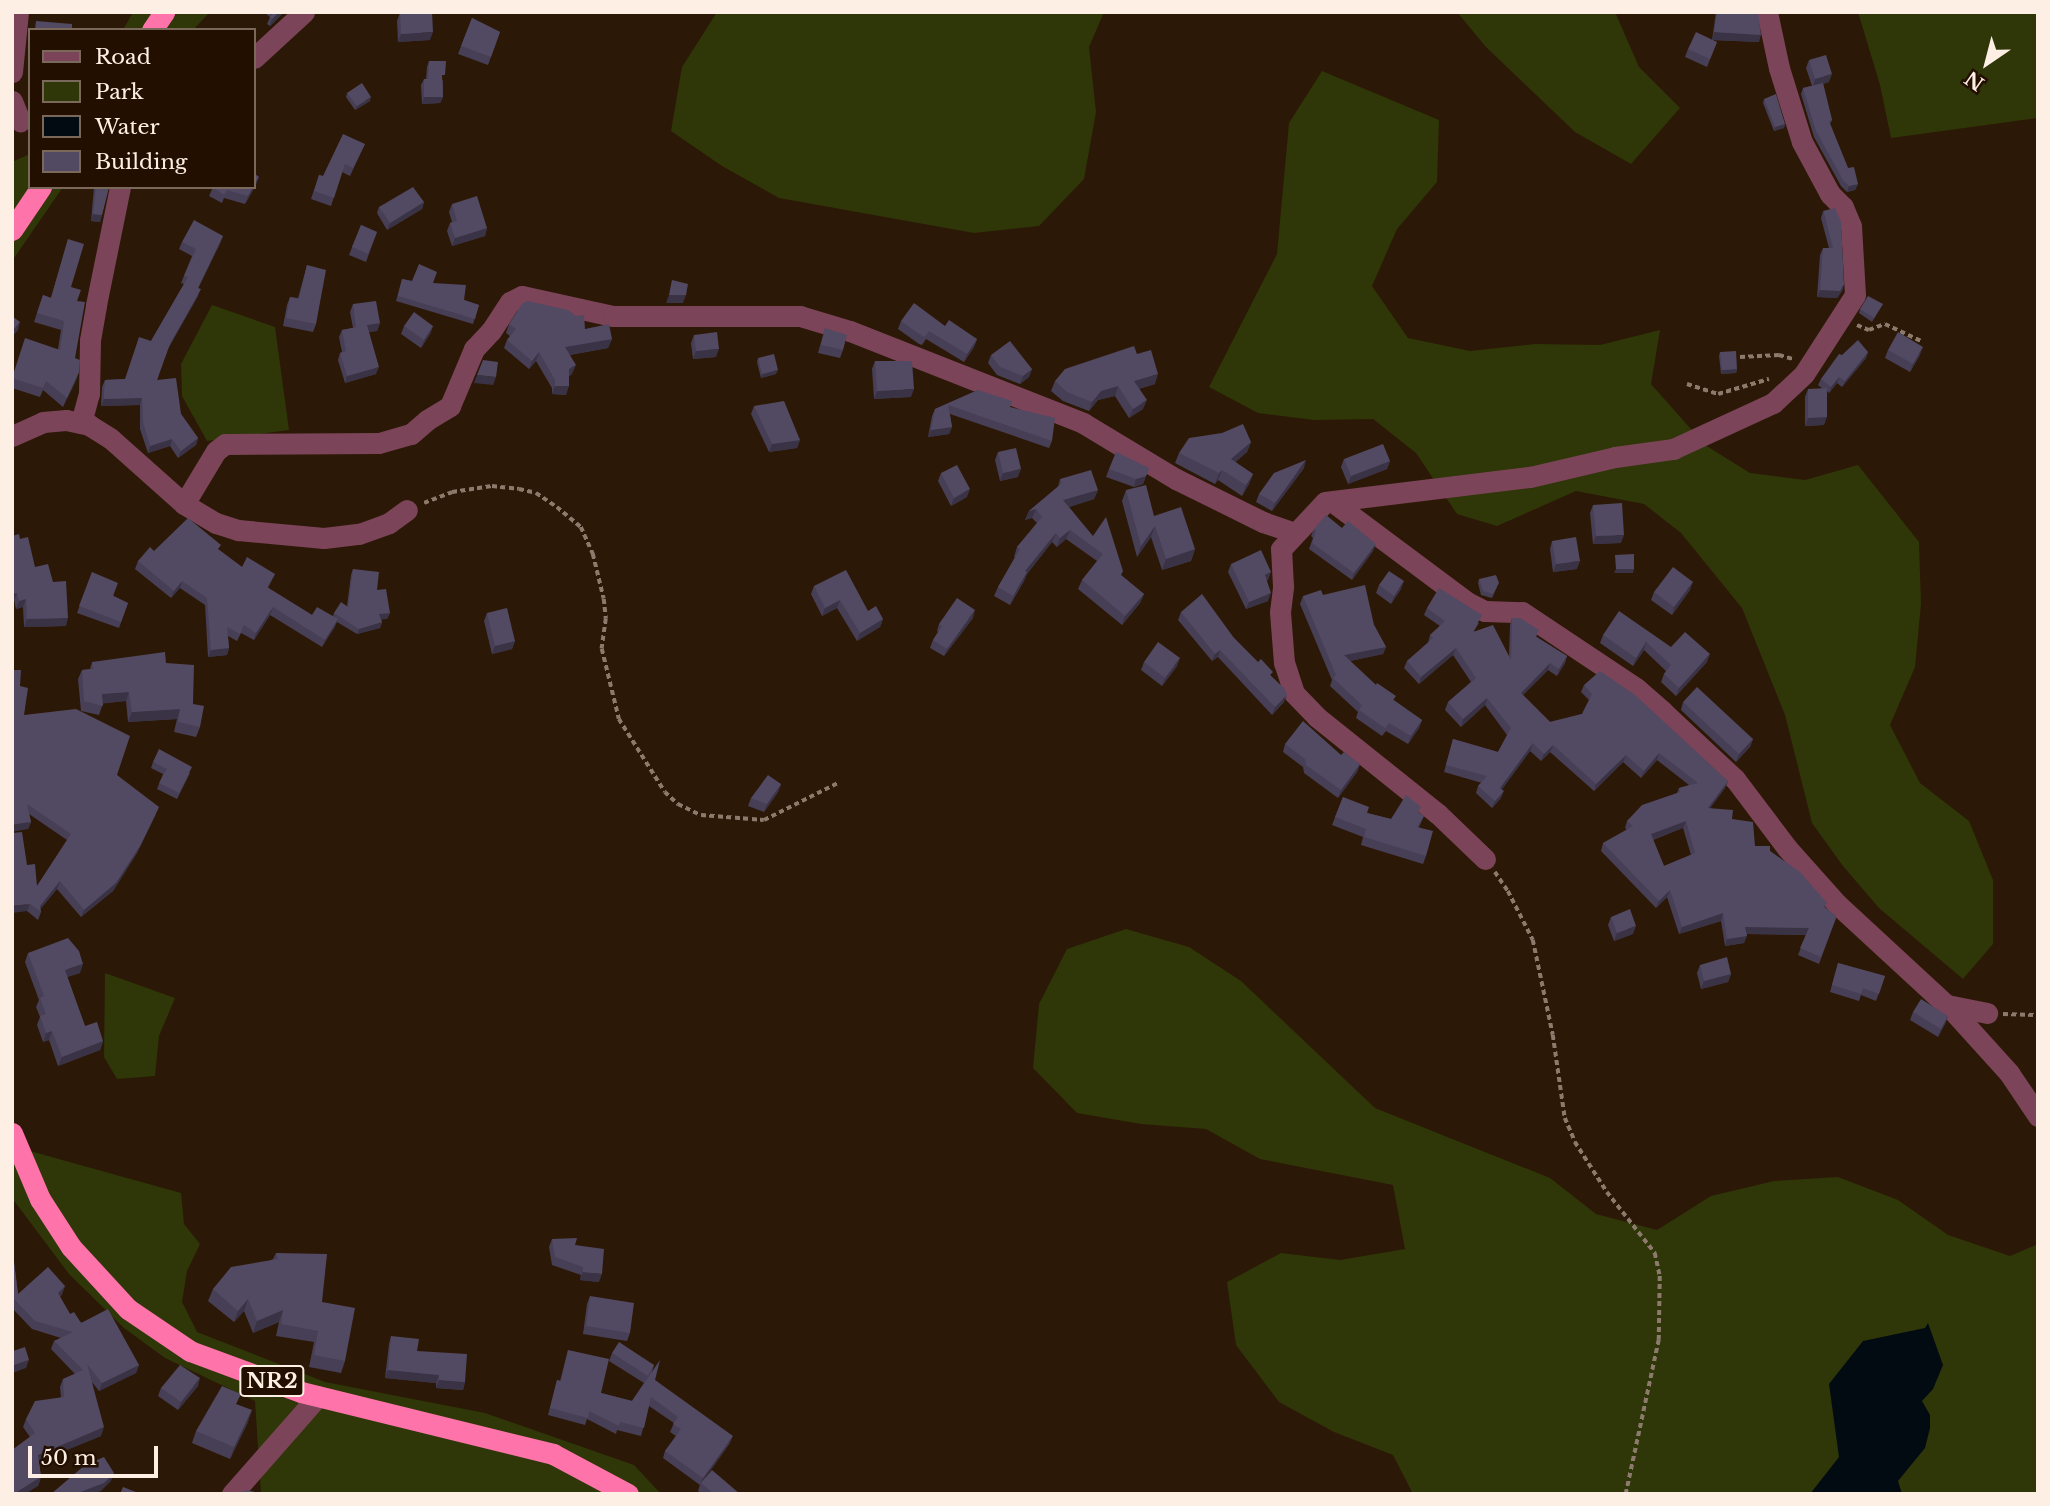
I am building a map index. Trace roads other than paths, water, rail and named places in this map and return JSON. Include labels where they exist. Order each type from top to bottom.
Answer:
[{"type":"highway","points":[[153,28],[164,12]]},
{"type":"highway","points":[[12,230],[40,189]]},
{"type":"highway","name":"NR2","points":[[12,1133],[40,1199],[71,1247],[128,1309],[158,1332],[190,1351],[318,1396],[553,1454],[628,1494]]},
{"type":"street","points":[[12,72],[18,12]]},
{"type":"street","points":[[256,56],[304,12]]},
{"type":"street","points":[[1485,859],[1438,814],[1317,717],[1294,693],[1284,663],[1280,612],[1283,586],[1281,549],[1325,502],[1530,477],[1615,457],[1673,449],[1773,403],[1804,374],[1842,320],[1855,295],[1851,226],[1843,207],[1830,194],[1802,142],[1779,68],[1767,12]]},
{"type":"street","points":[[12,101],[21,122]]},
{"type":"street","points":[[81,424],[89,394],[90,340],[120,189]]},
{"type":"street","points":[[184,504],[216,451],[225,444],[379,443],[411,435],[427,419],[441,414],[450,406],[474,349],[491,331],[510,302],[522,296],[613,316],[800,316],[850,331],[1083,423],[1175,479],[1262,522],[1294,533]]},
{"type":"street","points":[[12,436],[43,422],[66,420],[81,424],[110,438],[184,504],[216,523],[238,530],[324,538],[359,534],[389,523],[407,510]]},
{"type":"street","points":[[1333,502],[1467,602],[1485,611],[1522,612],[1636,688],[1735,779],[1787,848],[1837,904],[1947,1005],[2009,1073],[2038,1116]]},
{"type":"street","points":[[1947,1005],[1987,1013]]},
{"type":"street","points":[[232,1494],[318,1396]]},
{"type":"water","points":[[1928,1323],[1943,1365],[1933,1389],[1922,1401],[1930,1415],[1930,1428],[1925,1448],[1898,1481],[1902,1494],[1810,1494],[1839,1457],[1829,1384],[1863,1341],[1925,1328]]}]
